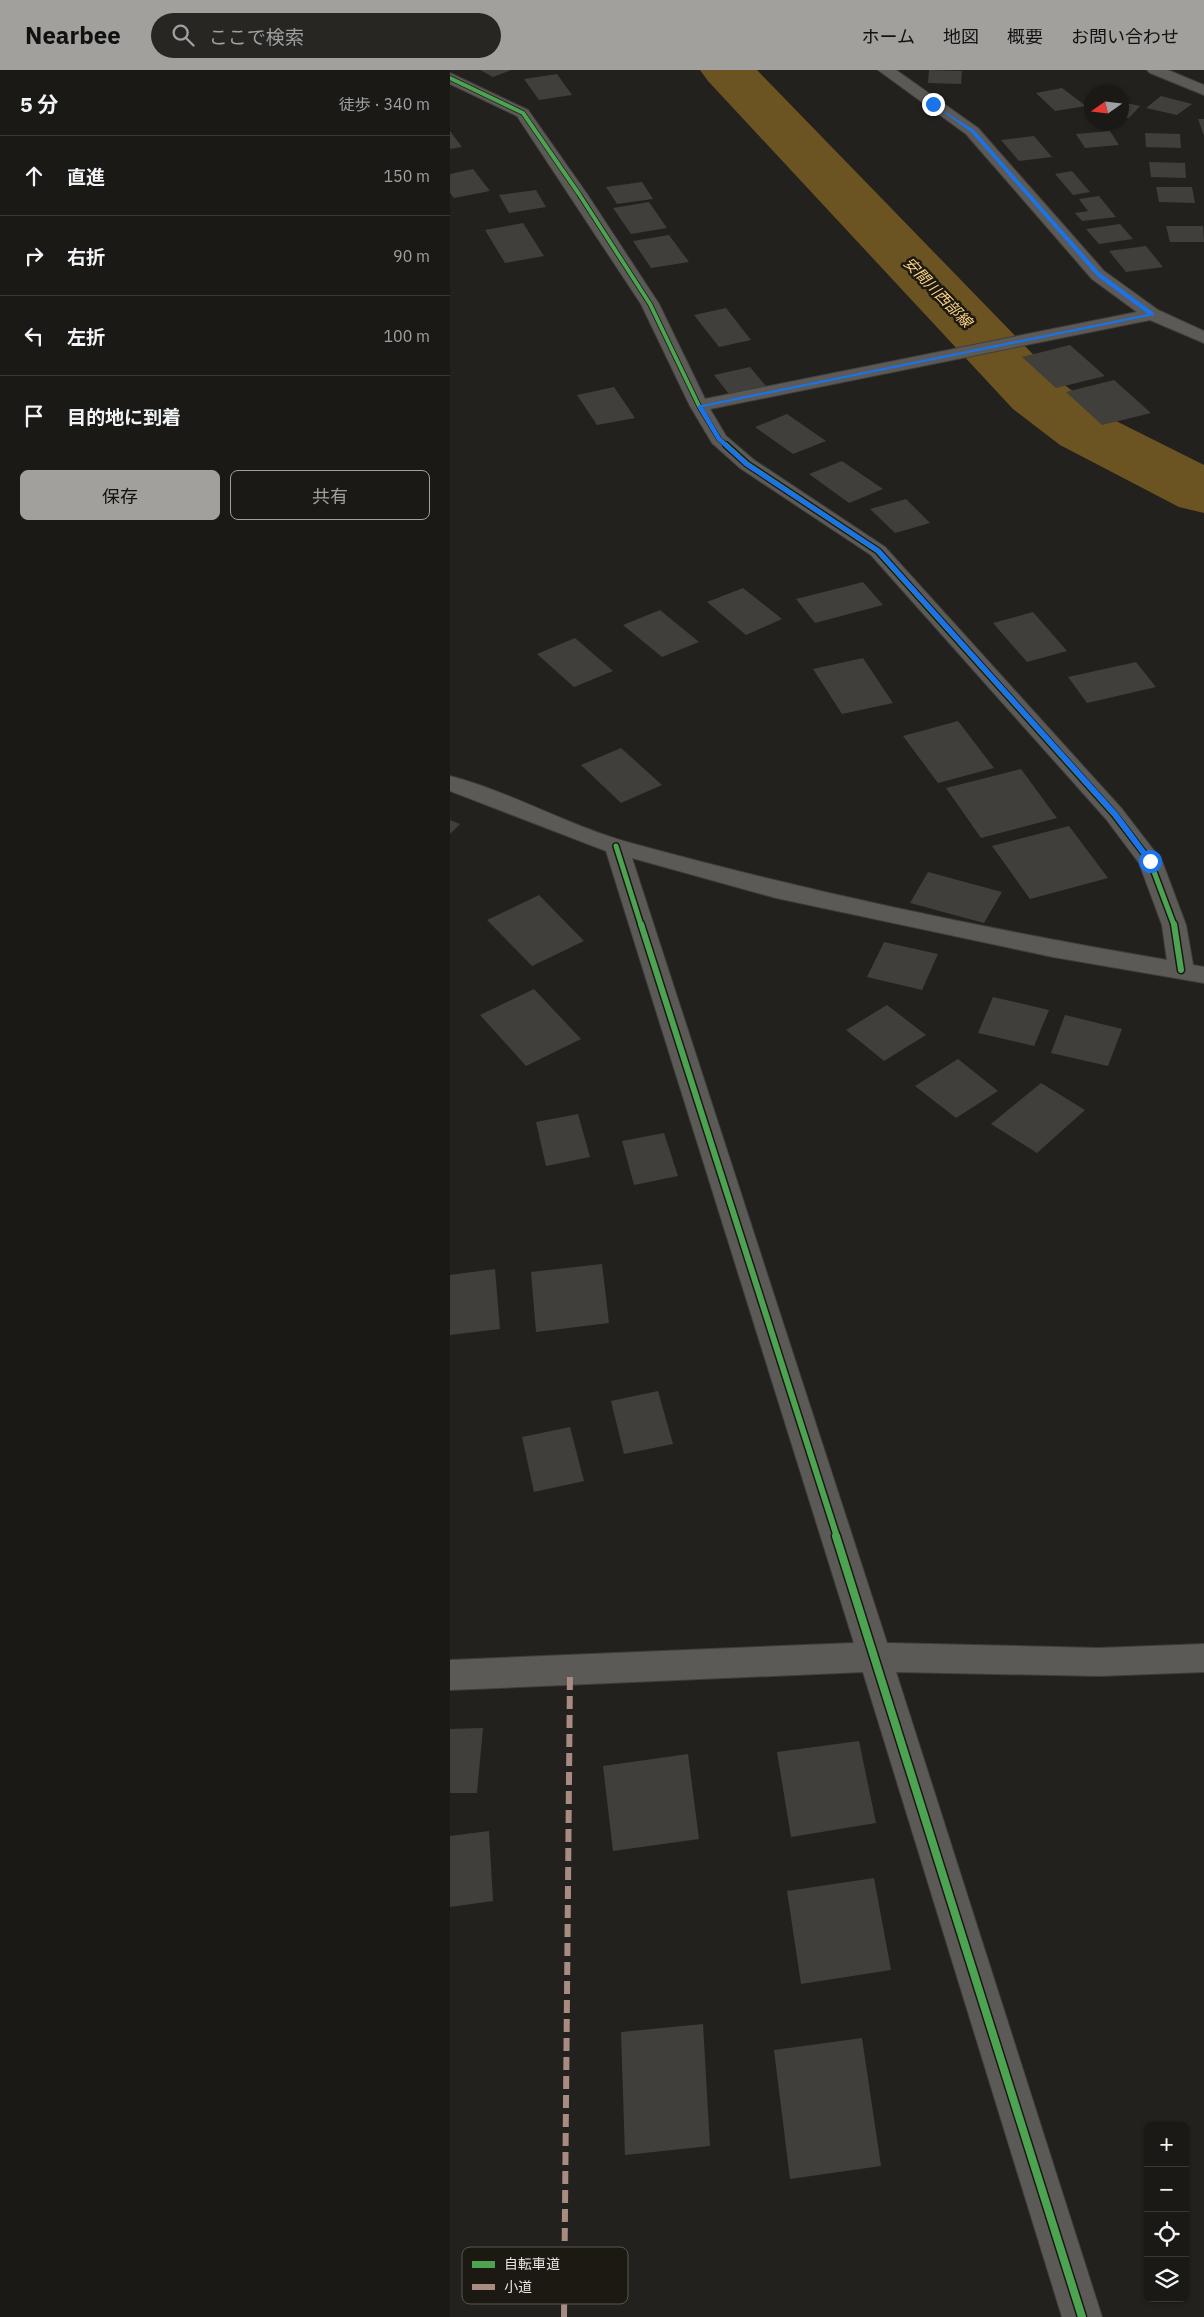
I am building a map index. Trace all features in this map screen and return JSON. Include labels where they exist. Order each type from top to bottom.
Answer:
[{"type":"street","points":[[886,70],[972,131],[1098,274],[1152,314],[1204,338]]},
{"type":"street","points":[[1155,70],[1204,90]]},
{"type":"street","points":[[450,78],[523,113],[579,194],[650,304],[699,406],[719,439],[747,464],[878,551],[1114,814],[1150,861],[1193,972]]},
{"type":"street","points":[[699,406],[1152,314]]},
{"type":"street","points":[[450,783],[616,846],[776,890],[1053,949],[1193,972]]},
{"type":"street","points":[[616,846],[876,1658],[1082,2317]]},
{"type":"street","points":[[450,1674],[876,1658],[1099,1662],[1204,1658]]},
{"type":"building","points":[[480,70],[511,70],[493,77]]},
{"type":"building","points":[[929,70],[962,71],[961,84],[928,83]]},
{"type":"building","points":[[557,74],[572,95],[539,100],[524,79]]},
{"type":"building","points":[[1062,88],[1084,106],[1055,111],[1036,93]]},
{"type":"building","points":[[1161,96],[1192,104],[1177,115],[1146,108]]},
{"type":"building","points":[[1129,104],[1140,106],[1129,118]]},
{"type":"building","points":[[1198,119],[1204,119],[1204,136]]},
{"type":"building","points":[[450,131],[462,147],[450,149]]},
{"type":"building","points":[[1110,131],[1119,145],[1085,148],[1076,134]]},
{"type":"building","points":[[1145,133],[1180,134],[1181,148],[1146,147]]},
{"type":"building","points":[[1034,136],[1052,157],[1019,161],[1001,140]]},
{"type":"building","points":[[1149,162],[1185,163],[1186,178],[1151,177]]},
{"type":"building","points":[[473,169],[490,191],[454,198],[450,193],[450,174]]},
{"type":"building","points":[[1072,171],[1090,192],[1073,195],[1055,174]]},
{"type":"building","points":[[642,182],[653,199],[617,204],[606,187]]},
{"type":"building","points":[[1156,187],[1192,187],[1195,203],[1159,202]]},
{"type":"building","points":[[536,190],[546,207],[509,213],[499,195]]},
{"type":"building","points":[[1099,196],[1116,217],[1082,221],[1075,213],[1088,211],[1079,199]]},
{"type":"building","points":[[649,202],[667,228],[631,234],[613,208]]},
{"type":"building","points":[[523,223],[544,256],[505,263],[485,230]]},
{"type":"building","points":[[1120,224],[1133,239],[1099,244],[1086,229]]},
{"type":"building","points":[[1166,226],[1203,226],[1204,242],[1170,242]]},
{"type":"building","points":[[669,235],[689,262],[651,268],[633,241]]},
{"type":"building","points":[[1146,246],[1163,267],[1126,272],[1109,251]]},
{"type":"building","points":[[726,308],[751,340],[719,347],[694,315]]},
{"type":"building","points":[[1070,345],[1105,376],[1056,388],[1022,357]]},
{"type":"building","points":[[750,367],[766,386],[729,394],[714,375]]},
{"type":"building","points":[[1114,380],[1151,413],[1102,425],[1066,392]]},
{"type":"building","points":[[614,387],[635,418],[597,425],[577,395]]},
{"type":"building","points":[[787,414],[826,441],[793,454],[755,427]]},
{"type":"building","points":[[842,461],[883,489],[849,503],[809,474]]},
{"type":"building","points":[[906,499],[930,523],[895,533],[870,509]]},
{"type":"building","points":[[863,582],[883,605],[815,623],[796,599]]},
{"type":"building","points":[[743,588],[782,619],[746,635],[707,602]]},
{"type":"building","points":[[660,610],[699,642],[662,657],[623,625]]},
{"type":"building","points":[[1033,612],[1067,651],[1027,662],[993,623]]},
{"type":"building","points":[[575,638],[613,671],[574,687],[537,654]]},
{"type":"building","points":[[863,658],[893,703],[842,714],[813,669]]},
{"type":"building","points":[[1136,662],[1156,687],[1087,703],[1068,677]]},
{"type":"building","points":[[958,721],[994,768],[938,783],[903,736]]},
{"type":"building","points":[[621,748],[662,785],[621,803],[581,765]]},
{"type":"building","points":[[1021,769],[1057,818],[981,838],[946,788]]},
{"type":"building","points":[[450,820],[460,824],[450,834]]},
{"type":"building","points":[[1069,826],[1108,878],[1030,899],[992,846]]},
{"type":"building","points":[[928,872],[1002,892],[984,923],[910,903]]},
{"type":"building","points":[[539,895],[584,941],[532,966],[487,920]]},
{"type":"building","points":[[884,942],[938,954],[922,990],[867,977]]},
{"type":"building","points":[[534,989],[581,1039],[526,1066],[480,1015]]},
{"type":"building","points":[[993,997],[1049,1010],[1034,1046],[978,1033]]},
{"type":"building","points":[[887,1005],[926,1035],[884,1061],[846,1030]]},
{"type":"building","points":[[1065,1015],[1122,1029],[1108,1066],[1051,1053]]},
{"type":"building","points":[[958,1059],[998,1091],[956,1118],[915,1086]]},
{"type":"building","points":[[1041,1083],[1085,1110],[1037,1153],[991,1124]]},
{"type":"building","points":[[578,1114],[590,1157],[546,1166],[536,1122]]},
{"type":"building","points":[[664,1133],[678,1176],[634,1185],[622,1141]]},
{"type":"building","points":[[602,1264],[609,1323],[536,1332],[531,1272]]},
{"type":"building","points":[[495,1269],[500,1329],[450,1335],[450,1275]]},
{"type":"building","points":[[658,1391],[673,1444],[624,1454],[611,1401]]},
{"type":"building","points":[[570,1427],[584,1481],[534,1492],[522,1437]]},
{"type":"building","points":[[483,1728],[477,1793],[450,1793],[450,1729]]},
{"type":"building","points":[[859,1741],[876,1823],[791,1837],[777,1752]]},
{"type":"building","points":[[688,1754],[699,1839],[613,1851],[603,1766]]},
{"type":"building","points":[[489,1831],[493,1901],[450,1907],[450,1836]]},
{"type":"building","points":[[874,1878],[891,1970],[801,1984],[787,1891]]},
{"type":"building","points":[[703,2024],[710,2146],[625,2155],[621,2032]]},
{"type":"building","points":[[862,2038],[881,2166],[790,2179],[774,2050]]},
{"type":"waterway","name":"安間川西部線","points":[[727,70],[1036,395],[1084,431],[1204,492]]},
{"type":"marked path","points":[[565,2247],[570,1671]]},
{"type":"marked path","points":[[564,2304],[564,2317]]},
{"type":"cycle path","points":[[450,78],[523,113],[579,194],[650,304],[699,406],[719,439],[747,464],[878,551],[1114,814],[1150,861],[1174,925],[1181,970]]},
{"type":"cycle path","points":[[616,846],[875,1657],[1082,2317]]},
{"type":"route","points":[[933,104],[972,131],[1098,274],[1152,314],[699,406],[719,439],[747,464],[878,551],[1114,814],[1150,861]]}]
